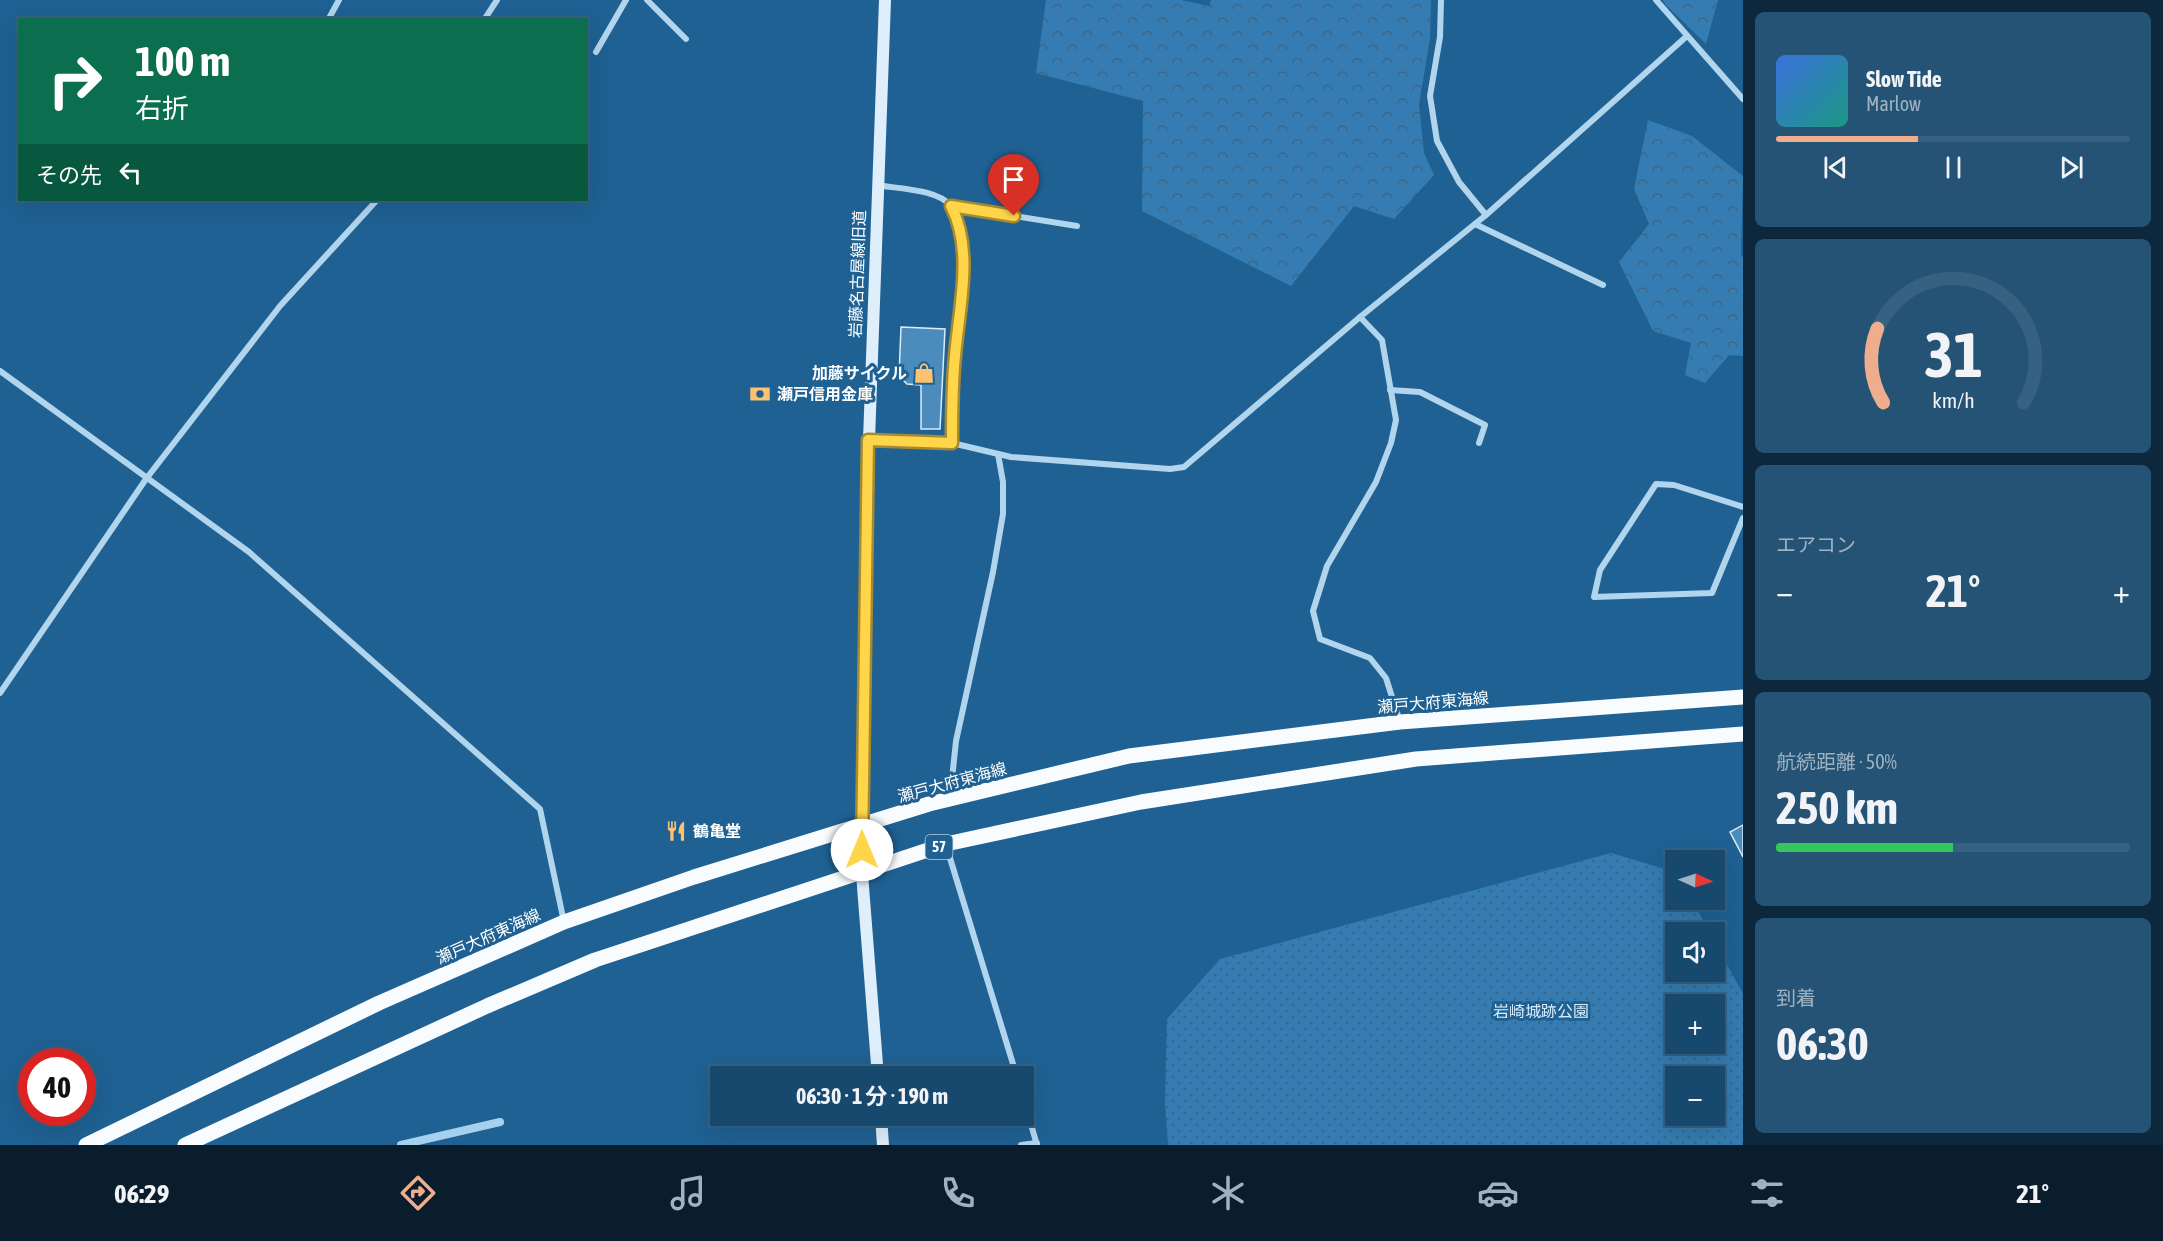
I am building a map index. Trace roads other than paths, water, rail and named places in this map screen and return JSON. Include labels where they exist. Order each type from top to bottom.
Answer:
[{"type":"main road","name":"瀬戸大府東海線","points":[[86,1145],[379,1003],[564,922],[694,877],[950,800],[1129,756],[1400,722],[1743,697]]},
{"type":"main road","name":"57","points":[[185,1145],[487,1006],[595,960],[764,903],[862,874],[946,844],[1141,802],[1416,759],[1743,734]]},
{"type":"street","points":[[329,18],[339,0]]},
{"type":"street","points":[[485,18],[497,0]]},
{"type":"street","points":[[596,52],[626,0]]},
{"type":"street","points":[[647,0],[686,39]]},
{"type":"street","name":"岩藤名古屋線旧道","points":[[877,1066],[862,874],[862,826],[868,440],[885,0]]},
{"type":"street","points":[[1442,0],[1440,37],[1430,96],[1437,141],[1459,182],[1486,215]]},
{"type":"street","points":[[1656,0],[1743,99]]},
{"type":"street","points":[[868,440],[952,443],[1011,457],[1170,469],[1184,467],[1360,317],[1486,215],[1687,36]]},
{"type":"street","points":[[877,185],[938,195],[951,206],[956,216],[961,235],[963,276],[952,390],[952,443]]},
{"type":"street","points":[[0,693],[146,479],[280,306],[376,201]]},
{"type":"street","points":[[951,206],[1077,226]]},
{"type":"street","points":[[1475,224],[1603,285]]},
{"type":"street","points":[[1360,317],[1382,340],[1396,420],[1391,443],[1376,482],[1327,566],[1313,611],[1320,639],[1370,658],[1386,678],[1400,722]]},
{"type":"street","points":[[0,371],[249,552],[540,809],[564,922]]},
{"type":"street","points":[[1390,390],[1419,393],[1485,425],[1479,443]]},
{"type":"street","points":[[950,800],[956,741],[993,572],[1003,514],[1003,482],[998,453]]},
{"type":"street","points":[[1743,507],[1674,485],[1656,484],[1600,570],[1594,597],[1712,593],[1743,518]]},
{"type":"street","points":[[946,844],[1014,1066]]},
{"type":"street","points":[[881,1126],[883,1145]]},
{"type":"street","points":[[1021,1145],[1037,1144],[1032,1126]]},
{"type":"waterway","points":[[401,1145],[500,1122]]},
{"type":"place","name":"加藤サイクル","points":[[924,373]]},
{"type":"place","name":"瀬戸信用金庫","points":[[760,394]]},
{"type":"place","name":"鶴亀堂","points":[[676,831]]},
{"type":"park label","name":"岩崎城跡公園","points":[[1541,1011]]}]
